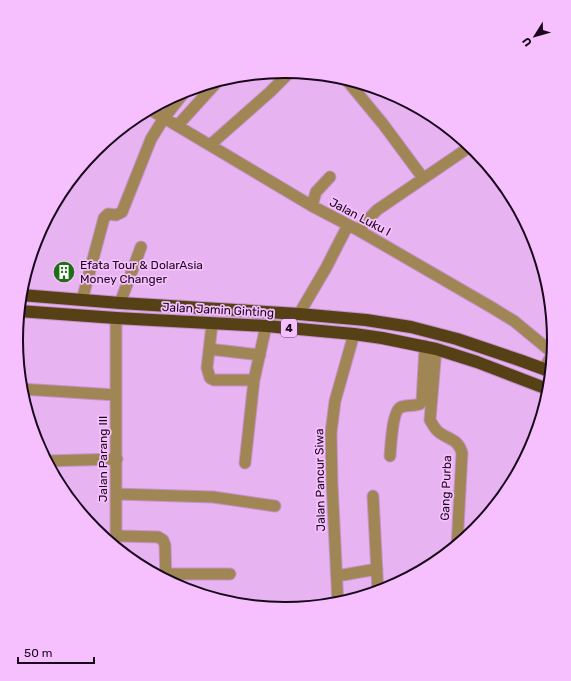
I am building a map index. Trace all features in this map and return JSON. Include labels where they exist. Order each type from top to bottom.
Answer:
[{"type":"highway","name":"Jalan Jamin Ginting","points":[[27,296],[366,320],[411,327],[457,339],[546,369]]},
{"type":"highway","name":"Jalan Jamin Ginting","points":[[25,311],[212,324],[266,326],[354,334],[431,348],[477,362],[544,388]]},
{"type":"street","points":[[210,145],[285,78]]},
{"type":"street","points":[[352,87],[424,178]]},
{"type":"street","points":[[178,125],[211,89]]},
{"type":"street","points":[[82,300],[104,218],[108,214],[116,215],[122,212],[151,139],[164,118],[177,102]]},
{"type":"street","name":"Jalan Luku I","points":[[155,113],[312,206],[353,227],[497,310],[514,321],[548,348]]},
{"type":"street","points":[[299,314],[326,268],[353,227],[466,150]]},
{"type":"street","points":[[312,206],[316,192],[330,177]]},
{"type":"street","points":[[120,303],[141,247]]},
{"type":"street","name":"Jalan Parang III","points":[[116,318],[116,532],[120,536],[158,537],[163,540],[165,545],[166,574]]},
{"type":"street","points":[[212,324],[207,368],[210,378],[214,380],[254,380]]},
{"type":"street","points":[[245,463],[254,380],[266,326]]},
{"type":"street","name":"Jalan Pancur Siwa","points":[[338,598],[330,433],[335,401],[354,334]]},
{"type":"street","points":[[390,456],[397,410],[402,407],[420,404],[422,401],[431,348]]},
{"type":"street","name":"Gang Purba","points":[[431,348],[430,420],[439,433],[457,442],[462,454],[457,539]]},
{"type":"street","points":[[209,349],[260,355]]},
{"type":"street","points":[[28,389],[116,395]]},
{"type":"street","points":[[52,461],[117,459]]},
{"type":"street","points":[[116,494],[213,498],[275,506]]},
{"type":"street","points":[[373,496],[378,586]]},
{"type":"street","points":[[337,576],[377,569]]},
{"type":"street","points":[[171,577],[230,574]]},
{"type":"place","name":"Efata Tour & DolarAsia Money Changer","points":[[64,272]]}]
